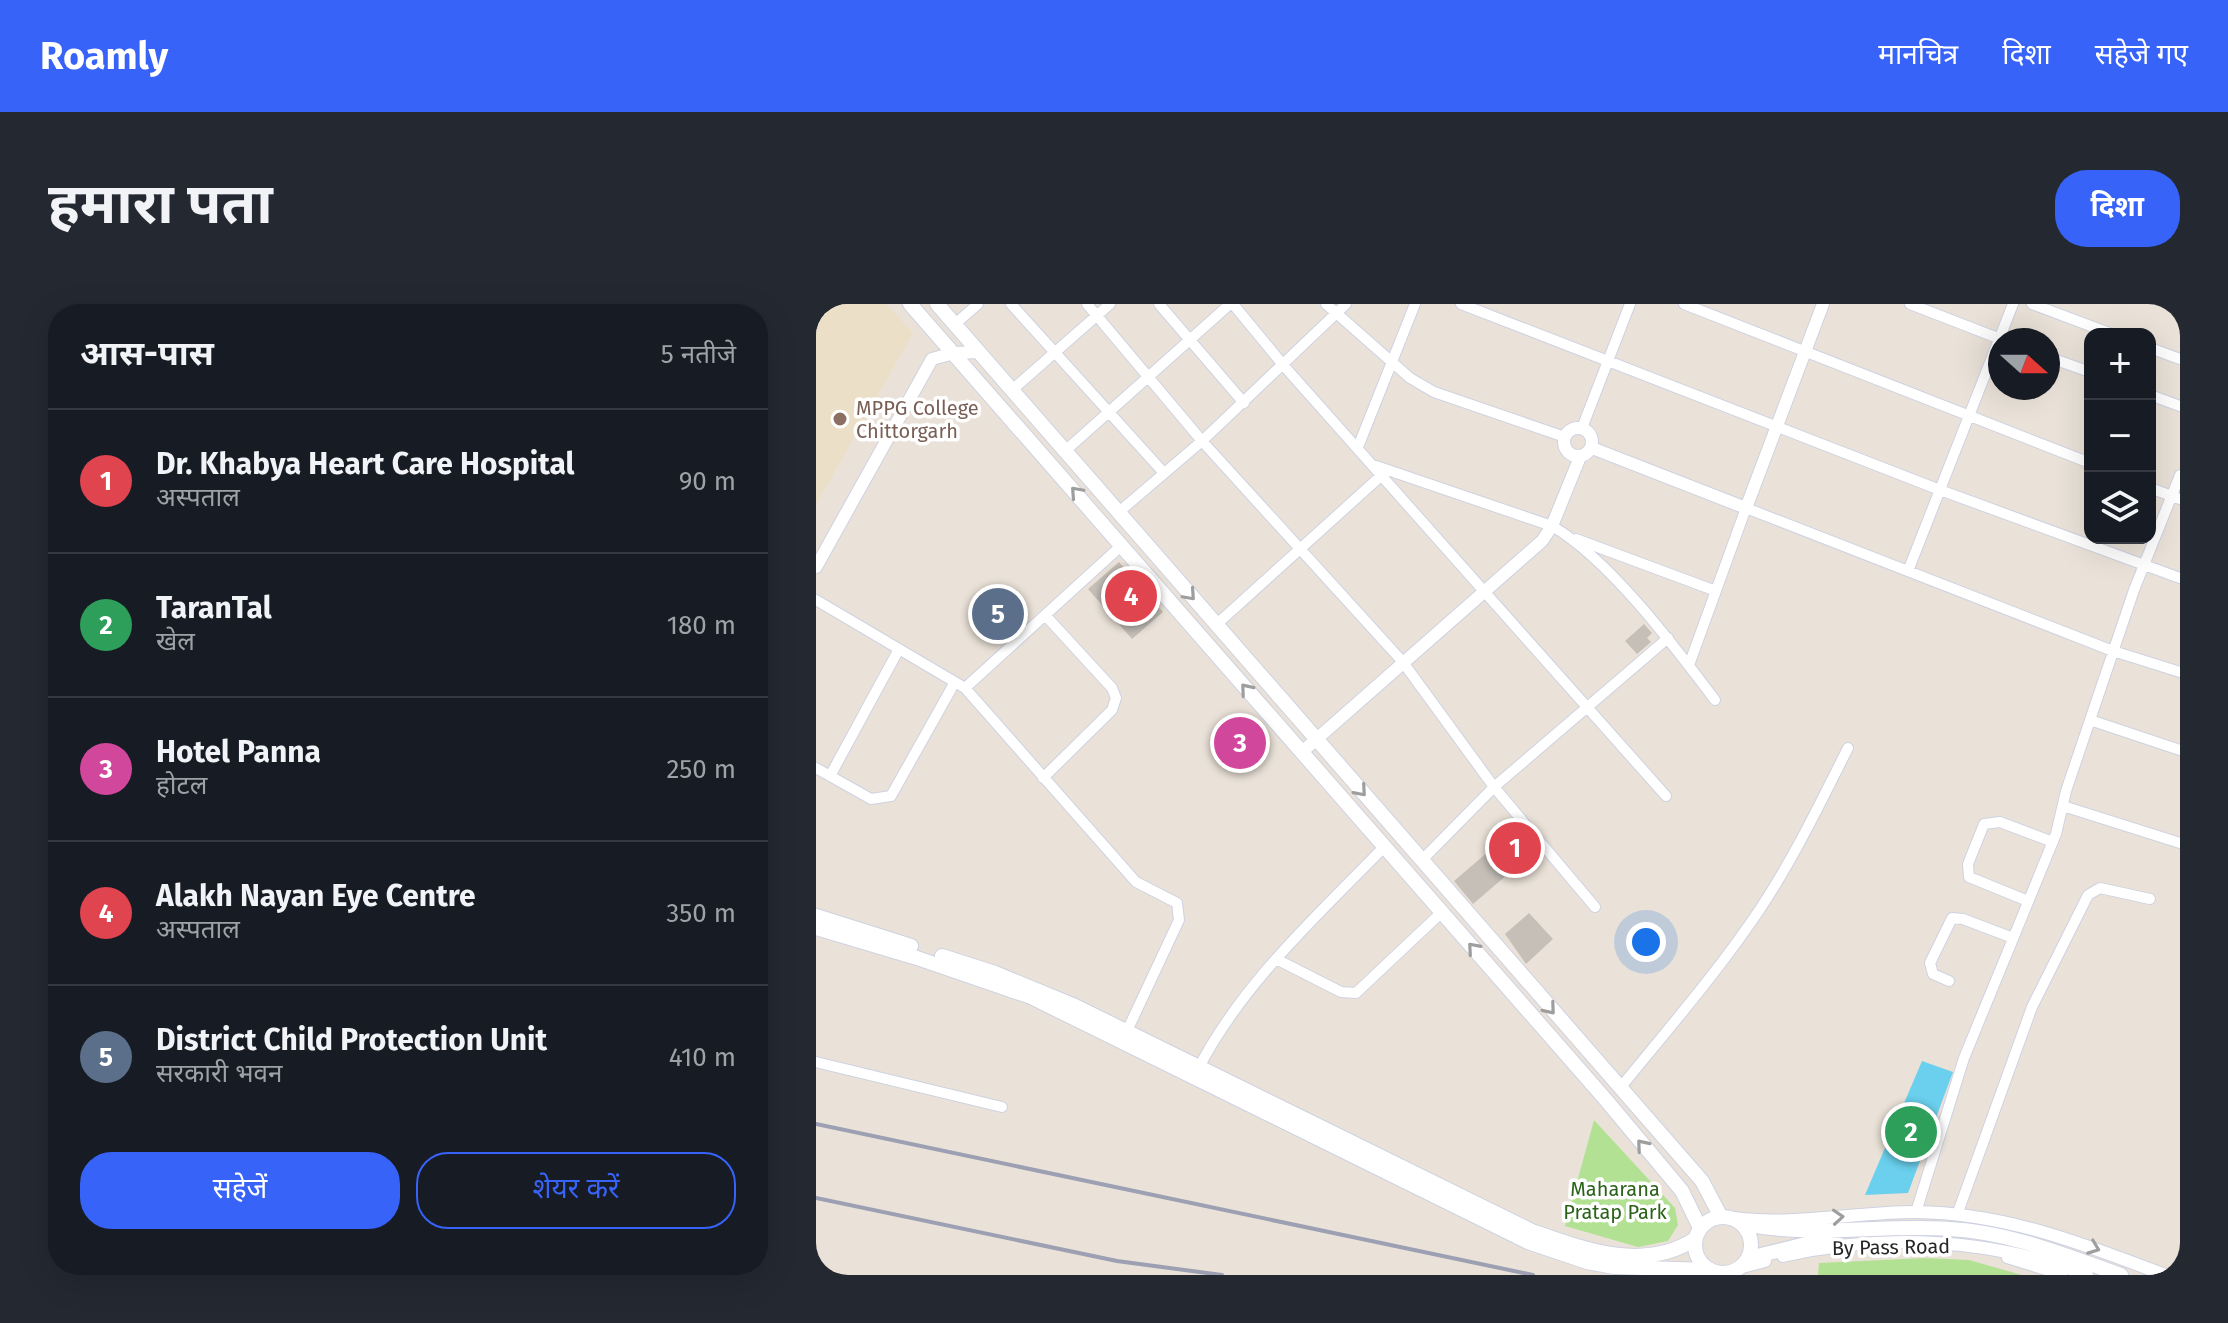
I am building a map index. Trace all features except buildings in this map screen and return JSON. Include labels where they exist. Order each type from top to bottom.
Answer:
[{"type":"main road","points":[[910,304],[1303,751],[1682,1191],[1698,1233],[1700,1262],[1708,1270]]},
{"type":"main road","points":[[937,304],[1702,1181],[1752,1246],[1745,1262]]},
{"type":"main road","points":[[816,916],[995,973],[1127,1031],[1196,1072],[1528,1242],[1559,1254],[1641,1270],[1708,1270],[1719,1274],[1745,1262],[1858,1232]]},
{"type":"main road","points":[[816,928],[1031,997],[1532,1231],[1563,1242],[1644,1258],[1671,1252],[1698,1233],[1732,1220],[1806,1233],[1920,1228],[1982,1233],[2046,1248],[2121,1275]]},
{"type":"street","points":[[955,324],[978,304]]},
{"type":"street","points":[[1011,304],[1164,473]]},
{"type":"street","points":[[1087,304],[1150,375],[1202,441],[1402,661],[1494,787],[1595,907]]},
{"type":"street","points":[[1012,390],[1110,304]]},
{"type":"street","points":[[1159,304],[1244,403]]},
{"type":"street","points":[[1065,451],[1232,304],[1666,796]]},
{"type":"street","points":[[1326,304],[1391,361],[1434,392],[1565,437]]},
{"type":"street","points":[[1120,511],[1244,403],[1346,304]]},
{"type":"street","points":[[1358,447],[1415,304]]},
{"type":"street","points":[[1461,304],[1940,490],[2143,567],[2180,578]]},
{"type":"street","points":[[1582,428],[1630,304]]},
{"type":"street","points":[[1684,304],[2084,461]]},
{"type":"street","points":[[1689,665],[1823,304]]},
{"type":"street","points":[[1910,304],[1988,334]]},
{"type":"street","points":[[2005,328],[2013,304]]},
{"type":"street","points":[[2032,304],[2096,328]]},
{"type":"street","points":[[2156,350],[2180,359]]},
{"type":"street","points":[[816,567],[922,372],[932,359],[954,353],[979,352]]},
{"type":"street","points":[[2060,361],[2084,370]]},
{"type":"street","points":[[1908,571],[1988,369]]},
{"type":"street","points":[[2156,397],[2180,406]]},
{"type":"street","points":[[1565,437],[1572,430],[1582,428],[1590,433],[1592,448]]},
{"type":"street","points":[[1565,437],[1567,451],[1580,457]]},
{"type":"street","points":[[1592,448],[2113,651],[2180,672]]},
{"type":"street","points":[[1303,751],[1542,541],[1552,526],[1580,457],[1592,448]]},
{"type":"street","points":[[1375,465],[1552,526],[1574,539],[1716,591]]},
{"type":"street","points":[[1217,624],[1383,474]]},
{"type":"street","points":[[1916,1212],[1964,1058],[2053,842],[2113,651],[2143,567],[2176,498],[2180,475]]},
{"type":"street","points":[[2156,490],[2176,498]]},
{"type":"street","points":[[1574,539],[1668,638],[1715,700]]},
{"type":"street","points":[[816,768],[871,799],[891,796],[960,685],[1045,615],[1122,545]]},
{"type":"street","points":[[816,600],[960,685],[1136,882],[1179,907],[1179,920],[1127,1031]]},
{"type":"street","points":[[1043,778],[1112,710],[1116,698],[1112,688],[1045,615]]},
{"type":"street","points":[[1423,859],[1494,787],[1668,638]]},
{"type":"street","points":[[830,776],[899,649]]},
{"type":"street","points":[[2090,720],[2180,750]]},
{"type":"street","points":[[1621,1087],[1709,979],[1760,910],[1793,857],[1848,748]]},
{"type":"street","points":[[2063,806],[2180,843]]},
{"type":"street","points":[[2028,901],[1969,877],[1968,864],[1984,824],[2000,822],[2053,842]]},
{"type":"street","points":[[1196,1072],[1239,1002],[1384,847]]},
{"type":"street","points":[[1957,1215],[2032,1007],[2088,895],[2100,888],[2150,899]]},
{"type":"street","points":[[1276,959],[1341,992],[1356,993],[1442,912]]},
{"type":"street","points":[[1949,981],[1933,974],[1930,963],[1952,918],[1963,919],[2013,938]]},
{"type":"street","points":[[816,1062],[1002,1107]]},
{"type":"street","points":[[1732,1220],[1772,1222],[1916,1212],[1957,1215],[2022,1225],[2165,1275]]},
{"type":"street","points":[[1917,1242],[2015,1259],[2062,1275]]},
{"type":"street","name":"By Pass Road","points":[[1745,1262],[1831,1247],[1917,1242],[2017,1252],[2087,1275]]},
{"type":"shaded area","name":"MPPG College Chittorgarh","points":[[816,304],[886,304],[913,333],[816,505]]},
{"type":"green space","name":"Maharana Pratap Park","points":[[1594,1120],[1675,1208],[1678,1225],[1668,1241],[1638,1247],[1565,1226]]},
{"type":"green space","points":[[1925,1258],[1969,1260],[2022,1275],[1818,1275],[1819,1263]]},
{"type":"water","points":[[1922,1061],[1953,1072],[1908,1193],[1865,1195]]},
{"type":"railway","points":[[816,1124],[1533,1275]]},
{"type":"railway","points":[[816,1198],[1117,1261],[1222,1275]]},
{"type":"place","name":"MPPG College Chittorgarh","points":[[840,419]]},
{"type":"place","name":"Alakh Nayan Eye Centre","points":[[1131,596]]},
{"type":"place","name":"District Child Protection Unit","points":[[998,614]]},
{"type":"place","name":"Hotel Panna","points":[[1240,743]]},
{"type":"place","name":"Dr. Khabya Heart Care Hospital","points":[[1515,848]]},
{"type":"place","name":"TaranTal","points":[[1911,1132]]}]
